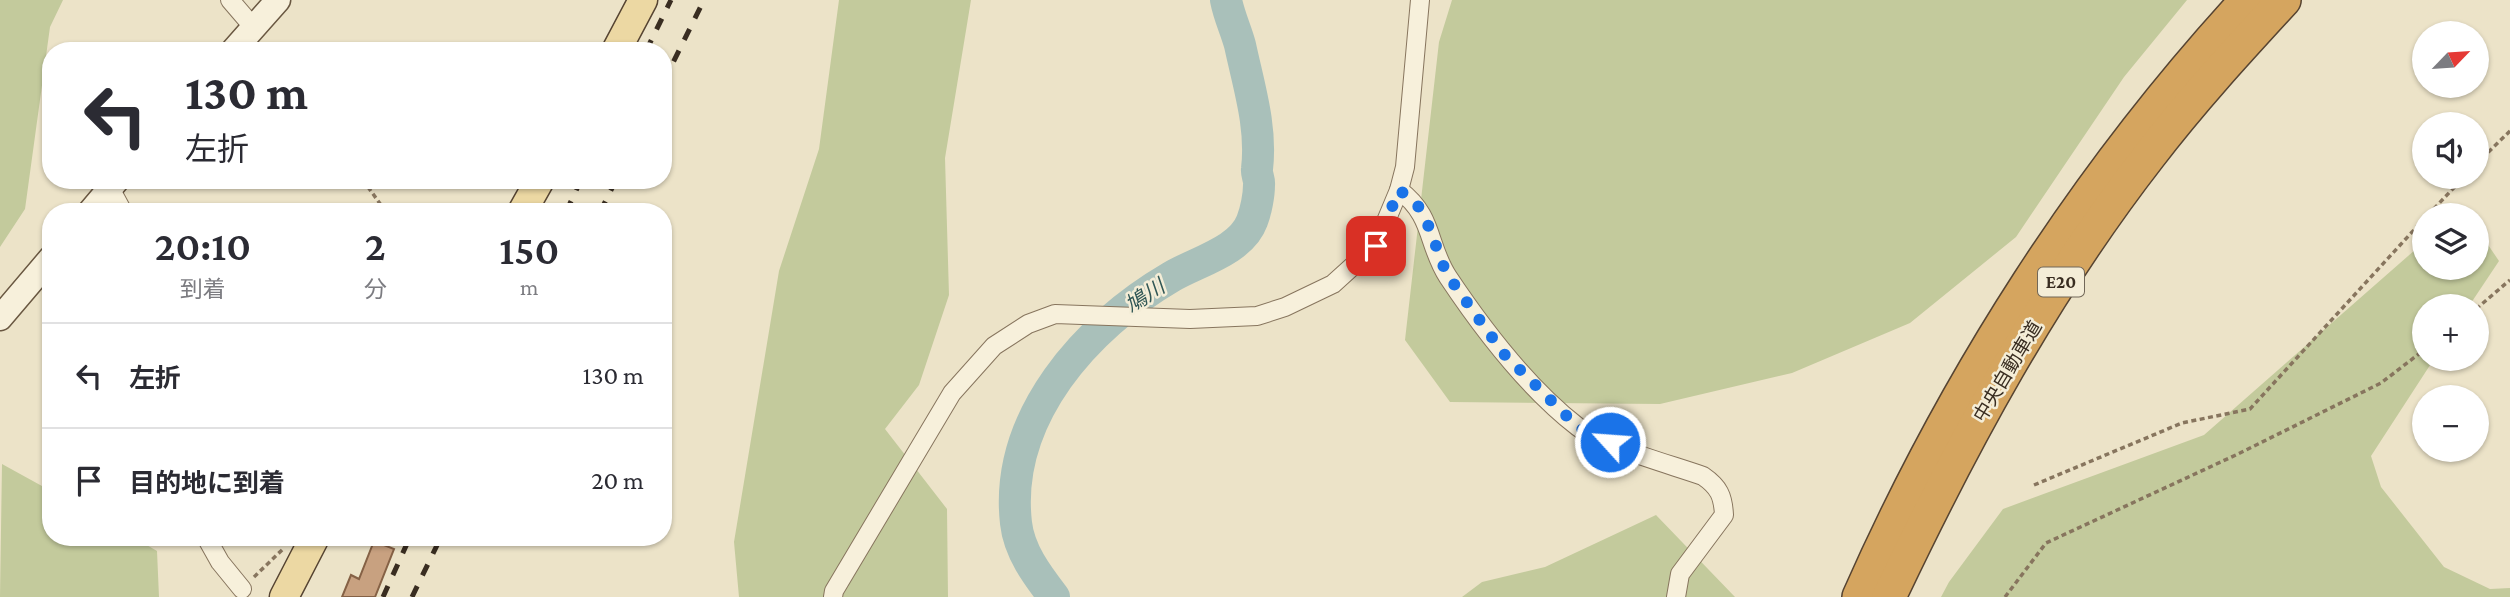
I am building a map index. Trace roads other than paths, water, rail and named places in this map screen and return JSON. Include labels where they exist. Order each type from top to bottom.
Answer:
[{"type":"highway","name":"中央自動車道","points":[[1859,597],[1977,366],[2050,250],[2127,140],[2192,60],[2247,0]]},
{"type":"highway","name":"中央自動車道","points":[[1889,597],[1945,478],[2000,379],[2078,254],[2148,157],[2212,77],[2284,0]]},
{"type":"main road","points":[[241,42],[278,0]]},
{"type":"main road","points":[[621,42],[643,0]]},
{"type":"main road","points":[[97,203],[109,189]]},
{"type":"main road","points":[[0,318],[42,269]]},
{"type":"main road","points":[[284,597],[310,546]]},
{"type":"street","points":[[230,0],[254,28]]},
{"type":"street","points":[[833,597],[834,590],[952,393],[994,346],[1028,324],[1055,314],[1190,319],[1257,316],[1285,307],[1333,284],[1376,246],[1399,190],[1408,143],[1420,0]]},
{"type":"street","points":[[1399,190],[1416,202],[1429,227],[1446,273],[1504,354],[1579,428],[1703,476],[1717,485],[1723,499],[1724,515],[1680,574],[1676,597]]},
{"type":"street","points":[[211,546],[242,589]]},
{"type":"waterway","name":"鳩川","points":[[1054,597],[1025,553],[1016,523],[1016,484],[1023,447],[1038,412],[1058,379],[1082,348],[1110,321],[1171,277],[1228,248],[1246,231],[1255,213],[1259,183],[1256,122],[1240,45],[1226,0]]},
{"type":"railway","points":[[650,42],[671,0]]},
{"type":"railway","points":[[672,65],[704,0]]},
{"type":"railway","points":[[570,203],[577,189]]},
{"type":"railway","points":[[604,203],[612,189]]},
{"type":"railway","points":[[383,597],[406,546]]},
{"type":"railway","points":[[412,597],[437,546]]}]
